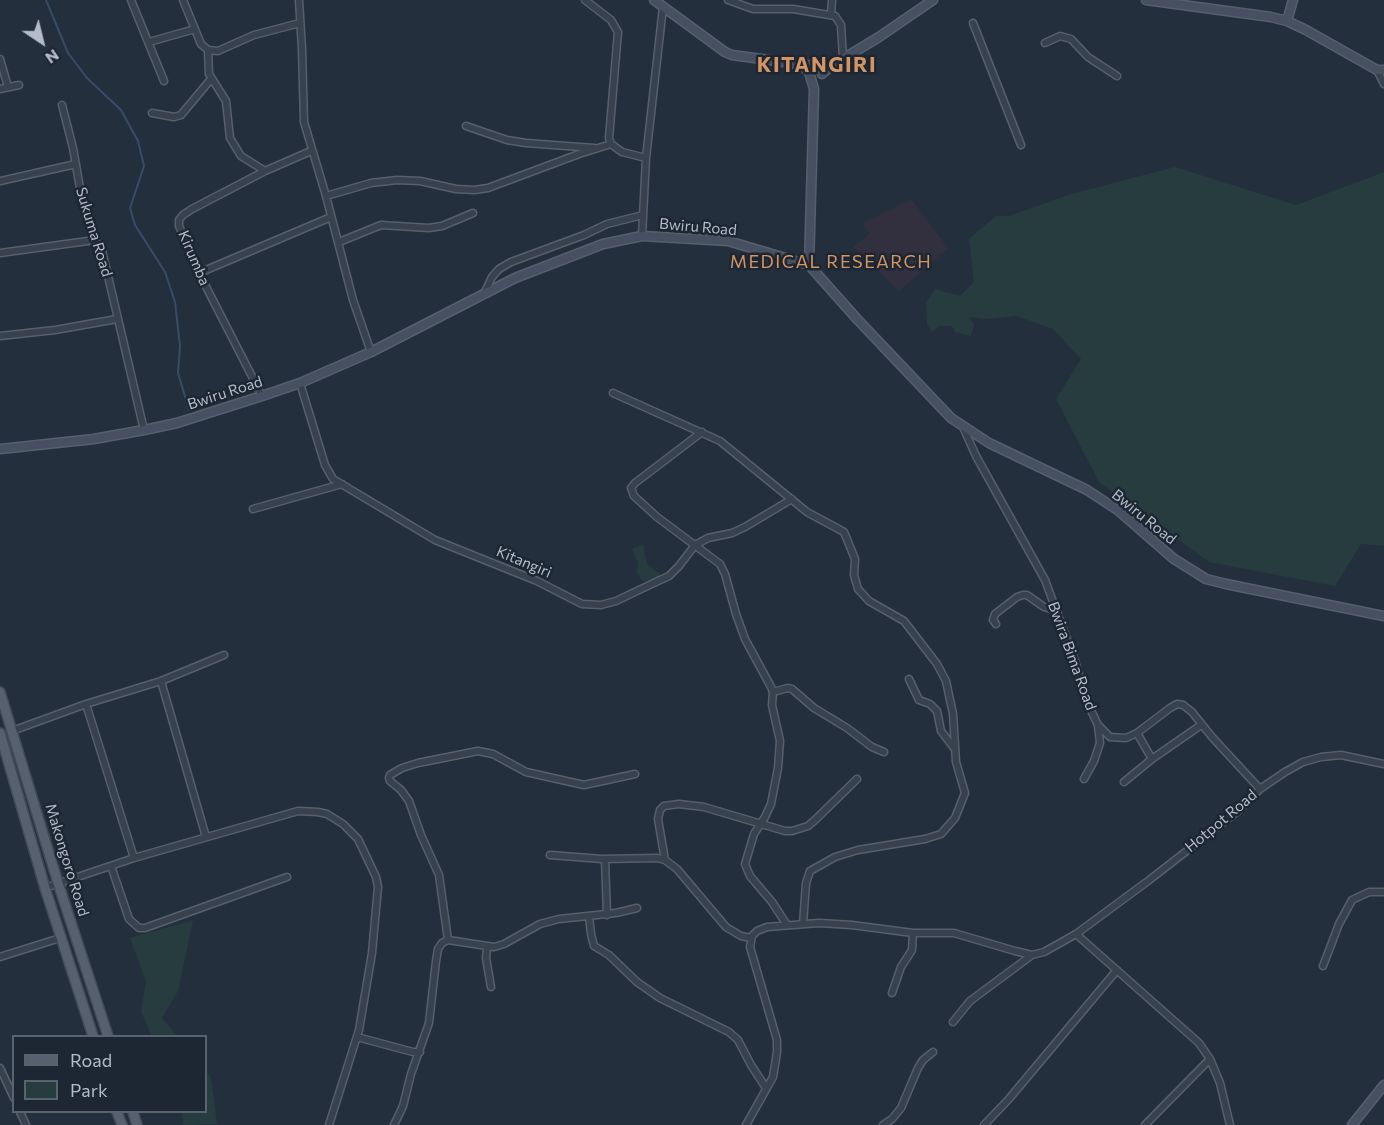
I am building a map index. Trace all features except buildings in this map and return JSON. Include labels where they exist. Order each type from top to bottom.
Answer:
[{"type":"main road","points":[[654,0],[725,52],[732,55],[800,64],[816,72],[843,59],[933,0]]},
{"type":"main road","points":[[1146,0],[1287,21],[1380,70]]},
{"type":"main road","points":[[1287,21],[1293,0]]},
{"type":"main road","points":[[809,265],[816,72]]},
{"type":"main road","name":"Bwiru Road","points":[[0,449],[94,439],[144,430],[177,423],[262,396],[300,383],[370,352],[485,292],[603,244],[642,236],[728,241],[809,265],[943,411],[963,427],[989,443],[1087,490],[1119,511],[1174,559],[1206,579],[1384,616]]},
{"type":"main road","name":"Makongoro Road","points":[[0,692],[58,883],[108,1035]]},
{"type":"main road","name":"Makongoro Road","points":[[0,733],[60,938],[93,1035]]},
{"type":"main road","points":[[1352,1125],[1384,1085]]},
{"type":"street","points":[[131,0],[164,81]]},
{"type":"street","points":[[183,0],[201,44],[208,50],[218,51],[254,35],[300,23]]},
{"type":"street","points":[[299,0],[304,122],[339,242],[353,300],[370,352]]},
{"type":"street","points":[[585,0],[611,20],[618,32],[609,138],[611,144],[622,152],[646,158]]},
{"type":"street","points":[[728,0],[753,9],[793,9],[837,18],[841,25],[843,59]]},
{"type":"street","points":[[831,15],[832,0]]},
{"type":"street","points":[[642,236],[646,158],[663,7]]},
{"type":"street","points":[[973,23],[1021,145]]},
{"type":"street","points":[[148,42],[195,28]]},
{"type":"street","points":[[1045,43],[1060,36],[1071,39],[1088,57],[1117,76]]},
{"type":"street","points":[[208,50],[211,79],[226,101],[227,127],[234,147],[249,162],[265,171]]},
{"type":"street","points":[[0,58],[8,87]]},
{"type":"street","points":[[1380,70],[1384,84]]},
{"type":"street","points":[[152,113],[174,117],[181,115],[211,79]]},
{"type":"street","points":[[0,89],[19,85]]},
{"type":"street","name":"Sukuma Road","points":[[62,105],[81,194],[95,240],[102,251],[144,430]]},
{"type":"street","points":[[466,126],[526,144],[598,148]]},
{"type":"street","points":[[326,196],[371,183],[397,180],[456,189],[488,188],[611,144]]},
{"type":"street","name":"Kirumba","points":[[262,396],[199,273],[179,226],[179,220],[183,215],[265,171],[311,151]]},
{"type":"street","points":[[0,181],[76,164]]},
{"type":"street","points":[[339,242],[381,225],[429,228],[442,226],[473,213]]},
{"type":"street","points":[[485,292],[492,277],[511,262],[584,236],[607,224],[643,215]]},
{"type":"street","points":[[199,273],[331,216]]},
{"type":"street","points":[[0,253],[95,240]]},
{"type":"street","points":[[0,336],[117,320]]},
{"type":"street","name":"Kitangiri","points":[[300,383],[325,465],[333,479],[435,540],[537,580],[582,604],[591,606],[616,601],[669,576],[695,545]]},
{"type":"street","points":[[612,393],[720,441],[815,518],[844,532],[855,559],[854,575],[858,589],[868,601],[904,621],[942,670],[953,714],[956,762],[965,793],[960,808],[950,826],[935,836],[873,846],[825,862],[810,871],[806,883],[803,924]]},
{"type":"street","name":"Bwira Bima Road","points":[[963,427],[976,456],[1045,580],[1087,702],[1098,725],[1115,738],[1126,738],[1137,733]]},
{"type":"street","points":[[702,432],[631,488],[634,496],[657,517],[720,564],[745,639],[765,672],[773,692],[772,705],[780,741],[771,804],[754,834],[745,858],[746,870],[787,925]]},
{"type":"street","points":[[253,509],[342,484]]},
{"type":"street","points":[[695,545],[708,538],[732,533],[745,527],[792,499]]},
{"type":"street","points":[[996,624],[993,620],[995,614],[1023,595],[1027,595],[1044,607],[1057,611]]},
{"type":"street","points":[[12,731],[86,704],[161,681],[224,655]]},
{"type":"street","points":[[909,679],[919,700],[930,704],[937,711],[942,731],[955,749]]},
{"type":"street","points":[[161,681],[206,837]]},
{"type":"street","points":[[773,692],[792,689],[814,708],[847,728],[872,747],[884,752]]},
{"type":"street","points":[[86,704],[134,858]]},
{"type":"street","points":[[1152,759],[1137,733],[1177,704],[1186,707],[1260,789]]},
{"type":"street","points":[[1084,779],[1094,761],[1100,743],[1098,725]]},
{"type":"street","points":[[1124,782],[1152,759],[1201,725]]},
{"type":"street","points":[[448,940],[439,875],[409,801],[390,781],[388,778],[390,775],[418,763],[478,751],[494,754],[526,772],[585,784],[635,774]]},
{"type":"street","name":"Hotpot Road","points":[[953,1022],[970,1001],[1032,955],[1044,952],[1076,934],[1238,811],[1260,789],[1303,762],[1341,755],[1384,764]]},
{"type":"street","points":[[665,860],[658,819],[660,810],[664,806],[679,804],[704,807],[785,831],[796,830],[808,826],[856,779]]},
{"type":"street","points":[[45,888],[134,858],[307,810],[327,814],[352,831],[371,867],[378,888],[372,953],[357,1037],[329,1125]]},
{"type":"street","points":[[550,855],[665,860],[684,876],[726,927],[741,936],[751,938]]},
{"type":"street","points":[[605,859],[607,915]]},
{"type":"street","points":[[111,866],[129,918],[139,928],[145,928],[287,878]]},
{"type":"street","points":[[1323,966],[1339,924],[1352,900],[1369,892],[1384,892]]},
{"type":"street","points":[[394,1125],[403,1106],[411,1074],[429,1023],[438,949],[442,943],[448,940],[487,947],[504,944],[540,924],[607,915],[637,908]]},
{"type":"street","points":[[589,916],[594,946],[609,955],[637,982],[660,998],[729,1032],[738,1040],[766,1088]]},
{"type":"street","points":[[746,1125],[777,1065],[777,1040],[750,947],[751,938],[757,931],[787,925],[852,924],[913,933],[965,935],[1032,955]]},
{"type":"street","points":[[892,993],[902,967],[912,950],[913,933]]},
{"type":"street","points":[[1076,934],[1185,1029],[1210,1059],[1220,1083],[1230,1125]]},
{"type":"street","points":[[0,957],[60,938]]},
{"type":"street","points":[[487,947],[486,958],[491,987]]},
{"type":"street","points":[[984,1125],[1117,970]]},
{"type":"street","points":[[357,1037],[420,1052]]},
{"type":"street","points":[[883,1125],[892,1119],[901,1108],[918,1068],[923,1060],[933,1052]]},
{"type":"street","points":[[1145,1125],[1210,1059]]},
{"type":"street","points":[[0,1068],[12,1094]]},
{"type":"shaded area","points":[[911,199],[948,248],[899,291],[853,247],[871,233],[866,231],[863,223]]},
{"type":"green space","points":[[1175,167],[1296,205],[1384,172],[1384,546],[1361,544],[1335,586],[1209,562],[1099,482],[1056,399],[1081,359],[1053,329],[1016,316],[987,319],[969,317],[974,325],[971,336],[955,332],[952,326],[939,326],[932,332],[927,324],[926,303],[935,289],[960,296],[974,282],[969,239],[996,216],[1009,216],[1071,194]]},
{"type":"green space","points":[[643,544],[647,564],[661,575],[657,580],[643,581],[637,573],[638,563],[632,549]]},
{"type":"green space","points":[[193,920],[178,991],[162,1018],[176,1035],[152,1035],[141,1012],[146,982],[130,938]]},
{"type":"green space","points":[[207,1072],[211,1078],[217,1124],[183,1125],[182,1113],[207,1113]]},
{"type":"waterway","points":[[46,0],[68,53],[87,78],[121,110],[138,141],[144,166],[130,208],[135,225],[165,272],[175,302],[180,346],[178,373],[189,410]]},
{"type":"district","name":"KITANGIRI","points":[[817,65]]},
{"type":"district","name":"MEDICAL RESEARCH","points":[[831,262]]}]
